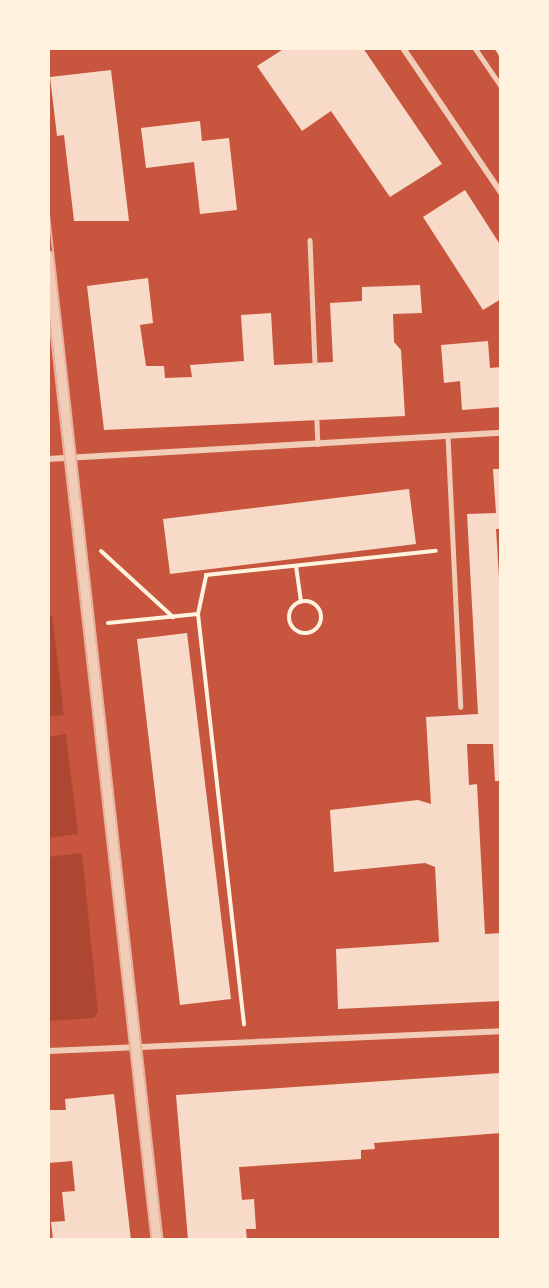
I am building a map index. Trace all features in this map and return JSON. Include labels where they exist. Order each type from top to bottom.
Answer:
[{"type":"street","points":[[403,48],[501,193]]},
{"type":"street","points":[[48,255],[87,624],[157,1240]]},
{"type":"street","points":[[48,459],[501,433]]},
{"type":"street","points":[[48,1052],[501,1031]]},
{"type":"lane","points":[[476,48],[501,86]]},
{"type":"lane","points":[[310,240],[315,363]]},
{"type":"lane","points":[[317,421],[318,444]]},
{"type":"lane","points":[[448,436],[461,707]]},
{"type":"path","points":[[100,549],[174,617]]},
{"type":"path","points":[[246,1042],[198,614],[206,574],[429,551]]},
{"type":"path","points":[[296,566],[301,602]]},
{"type":"path","points":[[301,602],[315,606],[320,614],[319,624],[307,633],[293,627],[289,617],[292,607],[301,602]]},
{"type":"path","points":[[87,624],[198,614]]},
{"type":"shaded area","points":[[52,615],[64,715],[48,717],[48,616]]},
{"type":"shaded area","points":[[66,734],[78,834],[48,838],[48,737]]},
{"type":"shaded area","points":[[82,853],[98,1012],[94,1018],[48,1021],[48,857]]},
{"type":"building","points":[[285,48],[363,48],[442,164],[390,197],[331,111],[302,131],[257,66]]},
{"type":"building","points":[[494,48],[501,48],[501,59]]},
{"type":"building","points":[[111,70],[129,221],[74,221],[64,135],[57,136],[50,77]]},
{"type":"building","points":[[200,121],[202,141],[229,138],[237,210],[200,214],[194,162],[146,168],[141,128]]},
{"type":"building","points":[[465,190],[501,246],[501,299],[483,310],[423,217]]},
{"type":"building","points":[[148,278],[153,323],[140,325],[146,366],[164,366],[165,378],[192,377],[190,365],[244,361],[241,315],[271,313],[274,365],[333,362],[330,303],[362,301],[362,287],[420,285],[422,313],[393,314],[394,342],[401,350],[405,416],[104,430],[87,286]]},
{"type":"building","points":[[488,341],[490,368],[501,367],[501,407],[462,410],[460,381],[444,383],[441,345]]},
{"type":"building","points":[[493,469],[501,469],[501,529],[496,529],[501,609],[501,781],[495,781],[493,744],[467,744],[469,785],[477,784],[485,934],[501,933],[501,1001],[338,1009],[336,949],[439,942],[435,867],[425,863],[334,872],[330,810],[418,800],[431,804],[426,717],[478,714],[467,514],[496,513]]},
{"type":"building","points":[[409,489],[416,544],[170,574],[163,519]]},
{"type":"building","points":[[187,633],[231,999],[180,1005],[137,639]]},
{"type":"building","points":[[501,1073],[501,1133],[374,1143],[375,1149],[361,1150],[361,1159],[239,1167],[242,1200],[254,1199],[256,1229],[246,1229],[247,1240],[188,1240],[176,1095]]},
{"type":"building","points":[[114,1094],[131,1240],[53,1240],[51,1222],[65,1221],[62,1192],[75,1191],[72,1161],[48,1163],[48,1110],[66,1110],[65,1099]]},
{"type":"tram line","points":[[48,201],[163,1240]]},
{"type":"tram line","points":[[48,304],[152,1240]]}]
